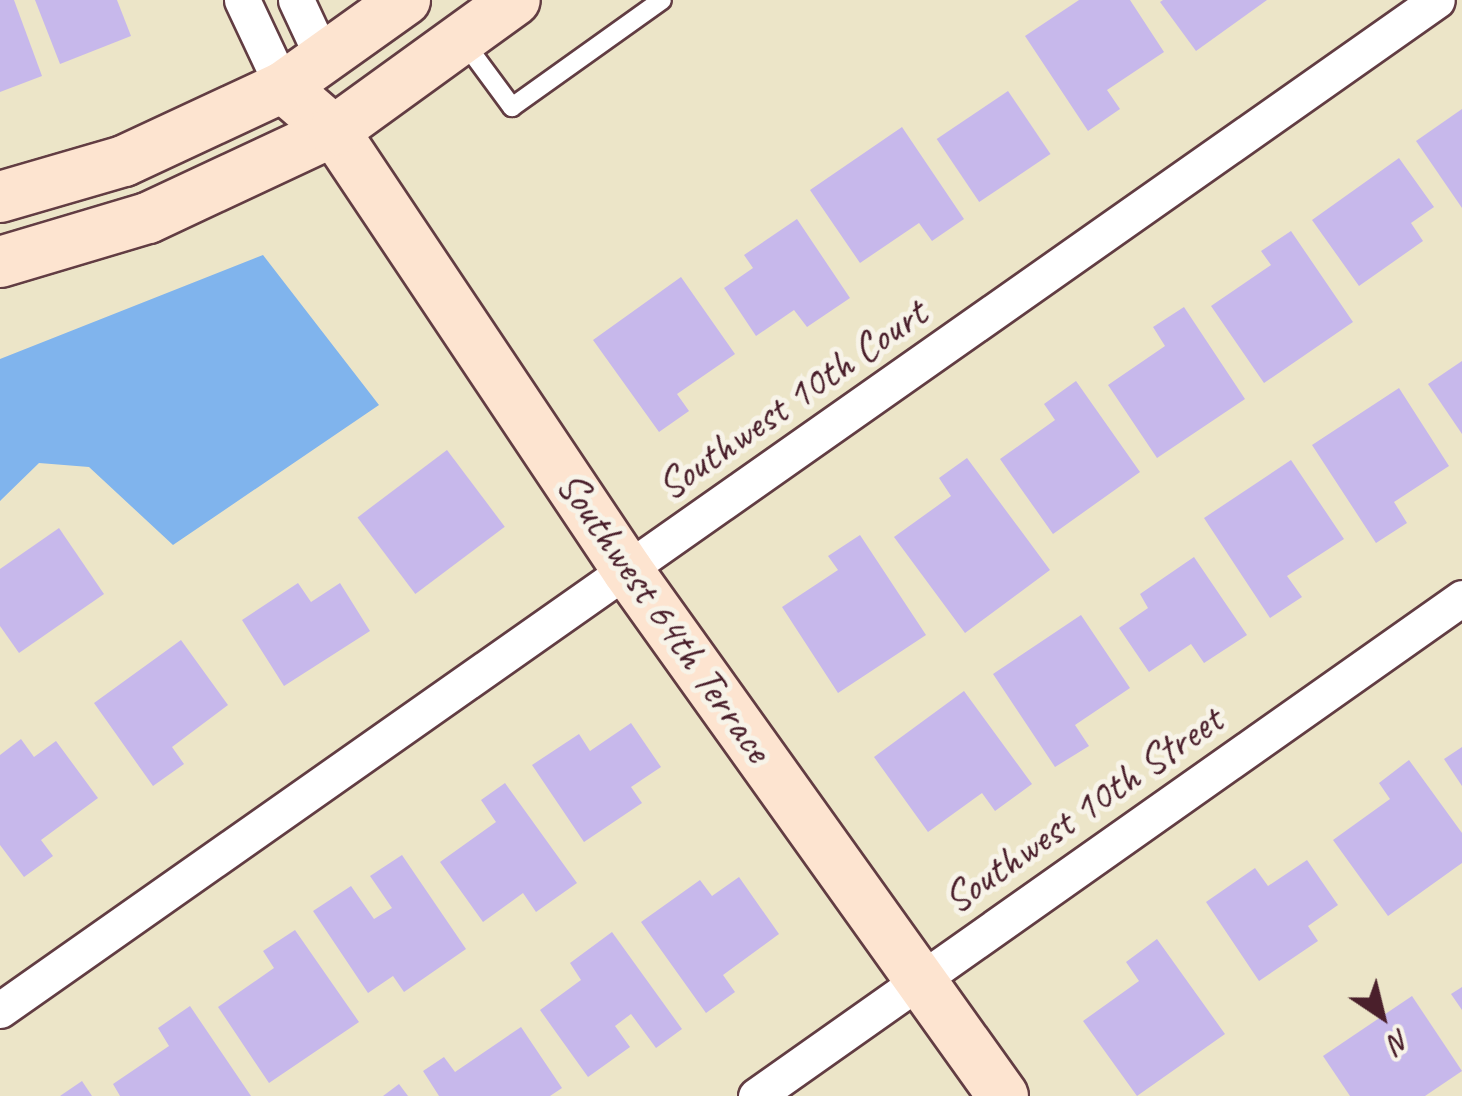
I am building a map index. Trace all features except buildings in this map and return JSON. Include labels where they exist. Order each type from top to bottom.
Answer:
[{"type":"street","points":[[242,0],[283,86]]},
{"type":"street","points":[[296,0],[323,58]]},
{"type":"street","points":[[0,198],[124,161],[283,86],[405,0]]},
{"type":"street","points":[[0,262],[148,218],[334,131],[515,0]]},
{"type":"street","name":"Southwest 10th Court","points":[[0,1010],[1437,0]]},
{"type":"street","name":"Southwest 64th Terrace","points":[[323,58],[334,131]]},
{"type":"street","name":"Southwest 64th Terrace","points":[[283,86],[334,131],[628,571],[1003,1096]]},
{"type":"street","name":"Southwest 10th Street","points":[[756,1096],[1462,598]]},
{"type":"lane","points":[[460,37],[512,106],[662,0]]},
{"type":"water","points":[[263,255],[379,405],[173,545],[89,467],[39,463],[0,501],[0,359]]}]
